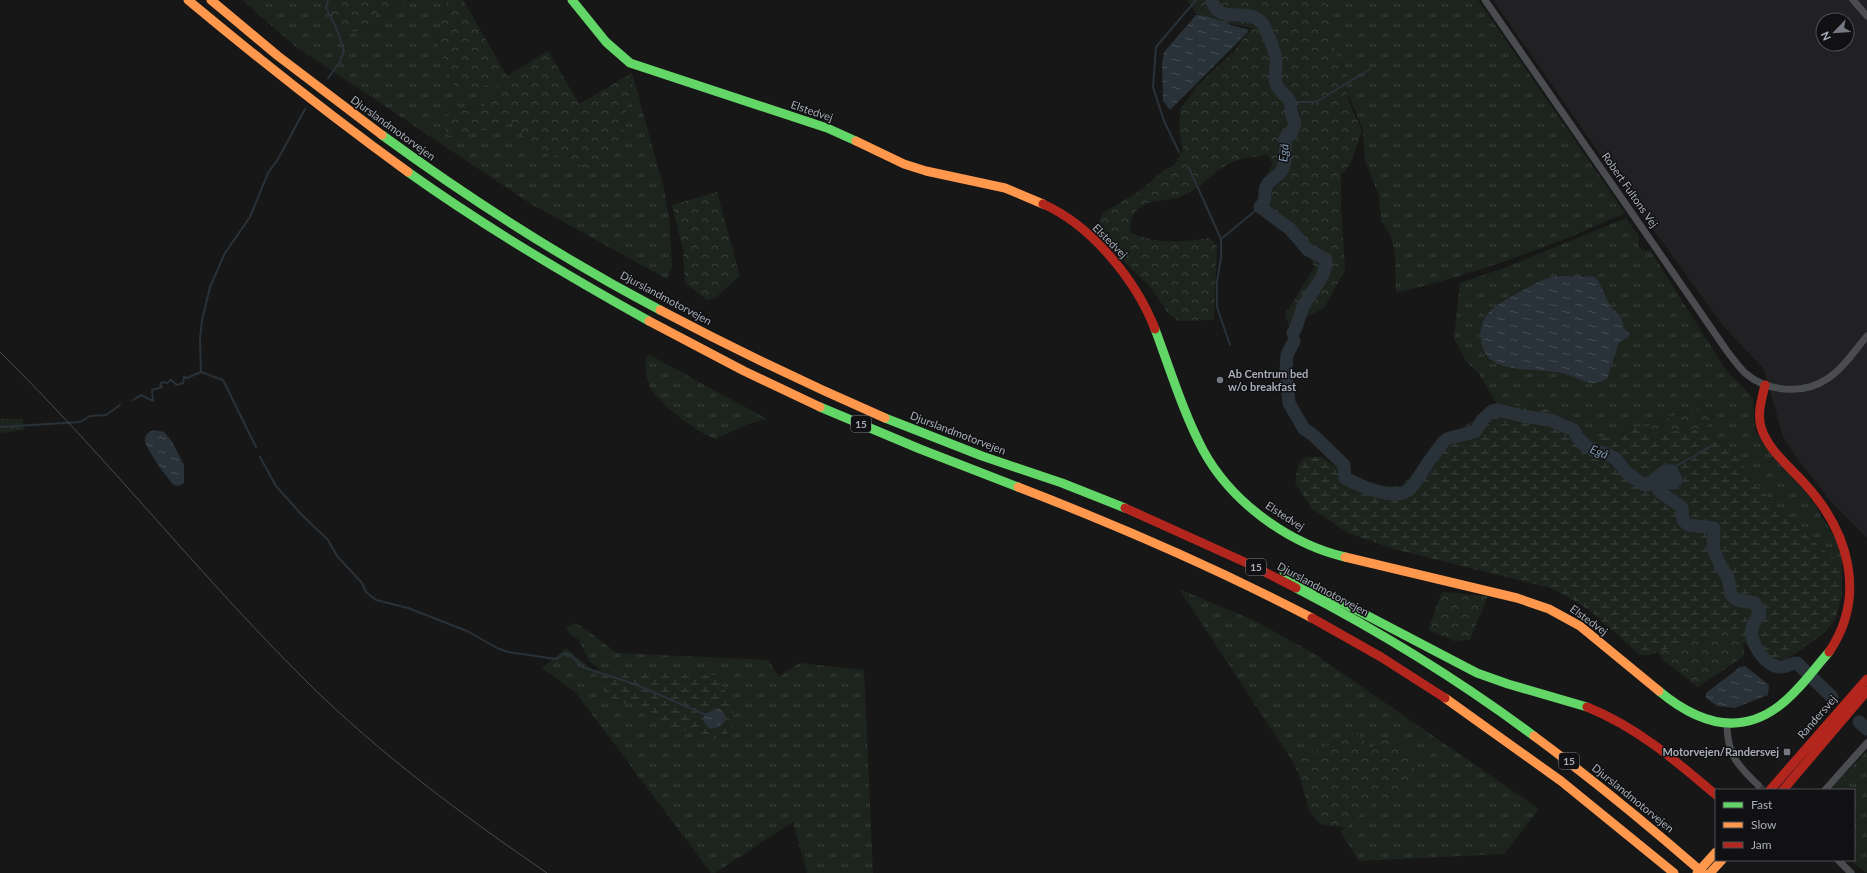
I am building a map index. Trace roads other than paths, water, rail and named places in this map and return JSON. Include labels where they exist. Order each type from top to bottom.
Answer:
[{"type":"main road","name":"15","points":[[188,0],[240,45],[368,144],[434,191],[501,235],[577,280],[665,330],[833,413],[1111,523],[1189,557],[1261,591],[1347,637],[1425,685],[1489,727],[1569,786],[1674,873]]},
{"type":"main road","name":"Djurslandmotorvejen","points":[[212,0],[312,83],[378,133],[508,221],[624,290],[742,352],[838,397],[973,452],[1077,488],[1176,530],[1270,574],[1364,624],[1471,691],[1554,750],[1626,806],[1703,873]]},
{"type":"main road","name":"Elstedvej","points":[[572,0],[596,30],[620,56],[630,63],[827,128],[904,164],[926,171],[1005,188],[1054,209],[1078,226],[1103,248],[1122,271],[1138,295],[1151,319],[1191,426],[1204,452],[1219,474],[1238,496],[1261,516],[1280,530],[1328,553],[1517,598],[1549,609],[1580,626],[1668,700],[1689,714],[1704,721],[1727,724],[1749,721],[1772,711],[1791,695],[1836,644],[1847,623],[1854,597],[1852,565],[1846,540],[1833,516],[1767,441],[1760,423],[1759,414],[1765,385]]},
{"type":"main road","points":[[1077,488],[1178,524],[1211,538],[1296,578],[1452,661],[1480,674],[1515,686],[1561,698],[1600,712],[1630,727],[1657,745],[1715,795]]},
{"type":"main road","name":"Randersvej","points":[[1771,789],[1867,679]]},
{"type":"main road","name":"Randersvej","points":[[1785,789],[1867,691]]},
{"type":"main road","points":[[1569,786],[1662,873]]},
{"type":"main road","points":[[1697,873],[1715,853]]},
{"type":"main road","points":[[1710,873],[1721,861]]},
{"type":"street","name":"Robert Fultons Vej","points":[[1484,0],[1731,357],[1745,373],[1765,385],[1790,390],[1814,386],[1828,378],[1867,336]]},
{"type":"street","points":[[1853,0],[1867,16]]},
{"type":"street","points":[[1727,724],[1727,741],[1735,760],[1758,785]]},
{"type":"street","points":[[1826,789],[1867,743]]},
{"type":"street","points":[[1839,861],[1851,873]]},
{"type":"water","points":[[1196,15],[1209,17],[1247,29],[1248,32],[1170,110],[1163,101],[1162,64],[1164,52]]},
{"type":"water","points":[[1563,276],[1593,276],[1598,280],[1610,306],[1621,317],[1624,328],[1630,334],[1628,337],[1619,342],[1607,379],[1601,382],[1590,383],[1562,373],[1502,366],[1490,359],[1483,348],[1480,337],[1483,321],[1493,308],[1545,279]]},
{"type":"water","points":[[154,430],[164,432],[171,440],[184,465],[184,483],[178,486],[174,485],[167,477],[146,444],[146,435]]},
{"type":"water","points":[[1745,666],[1769,685],[1768,695],[1735,708],[1717,706],[1706,698],[1706,693],[1740,667]]},
{"type":"water","points":[[719,708],[724,713],[725,721],[719,727],[710,729],[704,723],[704,714]]},
{"type":"waterway","points":[[328,0],[326,8],[336,27],[344,51],[339,63],[328,78]]},
{"type":"waterway","points":[[1179,152],[1164,121],[1153,87],[1156,47],[1196,0]]},
{"type":"waterway","name":"Egå","points":[[1212,0],[1215,8],[1220,12],[1248,16],[1255,18],[1262,23],[1276,57],[1276,84],[1279,90],[1288,98],[1295,123],[1291,134],[1285,138],[1283,169],[1267,185],[1265,190],[1265,199],[1260,207],[1290,229],[1308,250],[1326,259],[1324,273],[1305,303],[1293,333]]},
{"type":"waterway","points":[[1290,102],[1316,102],[1370,69]]},
{"type":"waterway","points":[[133,400],[141,395],[153,401],[152,390],[162,387],[160,385],[162,382],[167,383],[171,380],[177,385],[183,383],[184,377],[187,378],[201,372],[200,339],[202,320],[210,287],[225,253],[250,217],[268,173],[278,159],[305,109]]},
{"type":"waterway","points":[[1189,168],[1221,239],[1221,257],[1217,282],[1217,307],[1230,345]]},
{"type":"waterway","points":[[1221,239],[1260,207]]},
{"type":"waterway","name":"Egå","points":[[1294,341],[1287,355],[1286,370],[1289,403],[1304,429],[1312,434],[1344,465],[1345,478],[1369,489],[1388,494],[1405,492],[1411,488],[1445,440],[1476,431],[1482,420],[1492,411],[1498,410],[1522,416],[1550,420],[1574,430],[1577,437],[1584,445],[1616,459],[1626,472],[1642,484],[1648,485],[1665,471],[1672,471],[1676,480],[1673,483],[1663,482],[1658,489],[1682,507],[1683,520],[1688,525],[1714,528],[1713,548],[1722,569],[1728,577],[1731,595],[1737,600],[1755,603],[1760,613],[1752,627],[1753,641],[1760,653],[1769,662],[1779,667],[1797,663],[1832,697]]},
{"type":"waterway","points":[[201,372],[223,380],[256,447]]},
{"type":"waterway","points":[[0,427],[80,422],[90,416],[106,415],[120,405]]},
{"type":"waterway","points":[[1669,470],[1715,444]]},
{"type":"waterway","points":[[260,457],[276,486],[301,514],[328,540],[337,556],[362,583],[366,592],[376,600],[408,608],[467,631],[497,648],[508,652],[556,659],[565,653],[571,655],[582,667],[634,684],[704,714]]},
{"type":"waterway","name":"Egå","points":[[1859,722],[1867,729]]},
{"type":"tunnel","points":[[1758,785],[1762,789]]},
{"type":"tram line","points":[[0,352],[78,433],[267,641],[334,708],[422,783],[547,873]]},
{"type":"place","name":"Ab Centrum bed w/o breakfast","points":[[1220,380]]},
{"type":"place","name":"Motorvejen/Randersvej","points":[[1787,752]]}]
